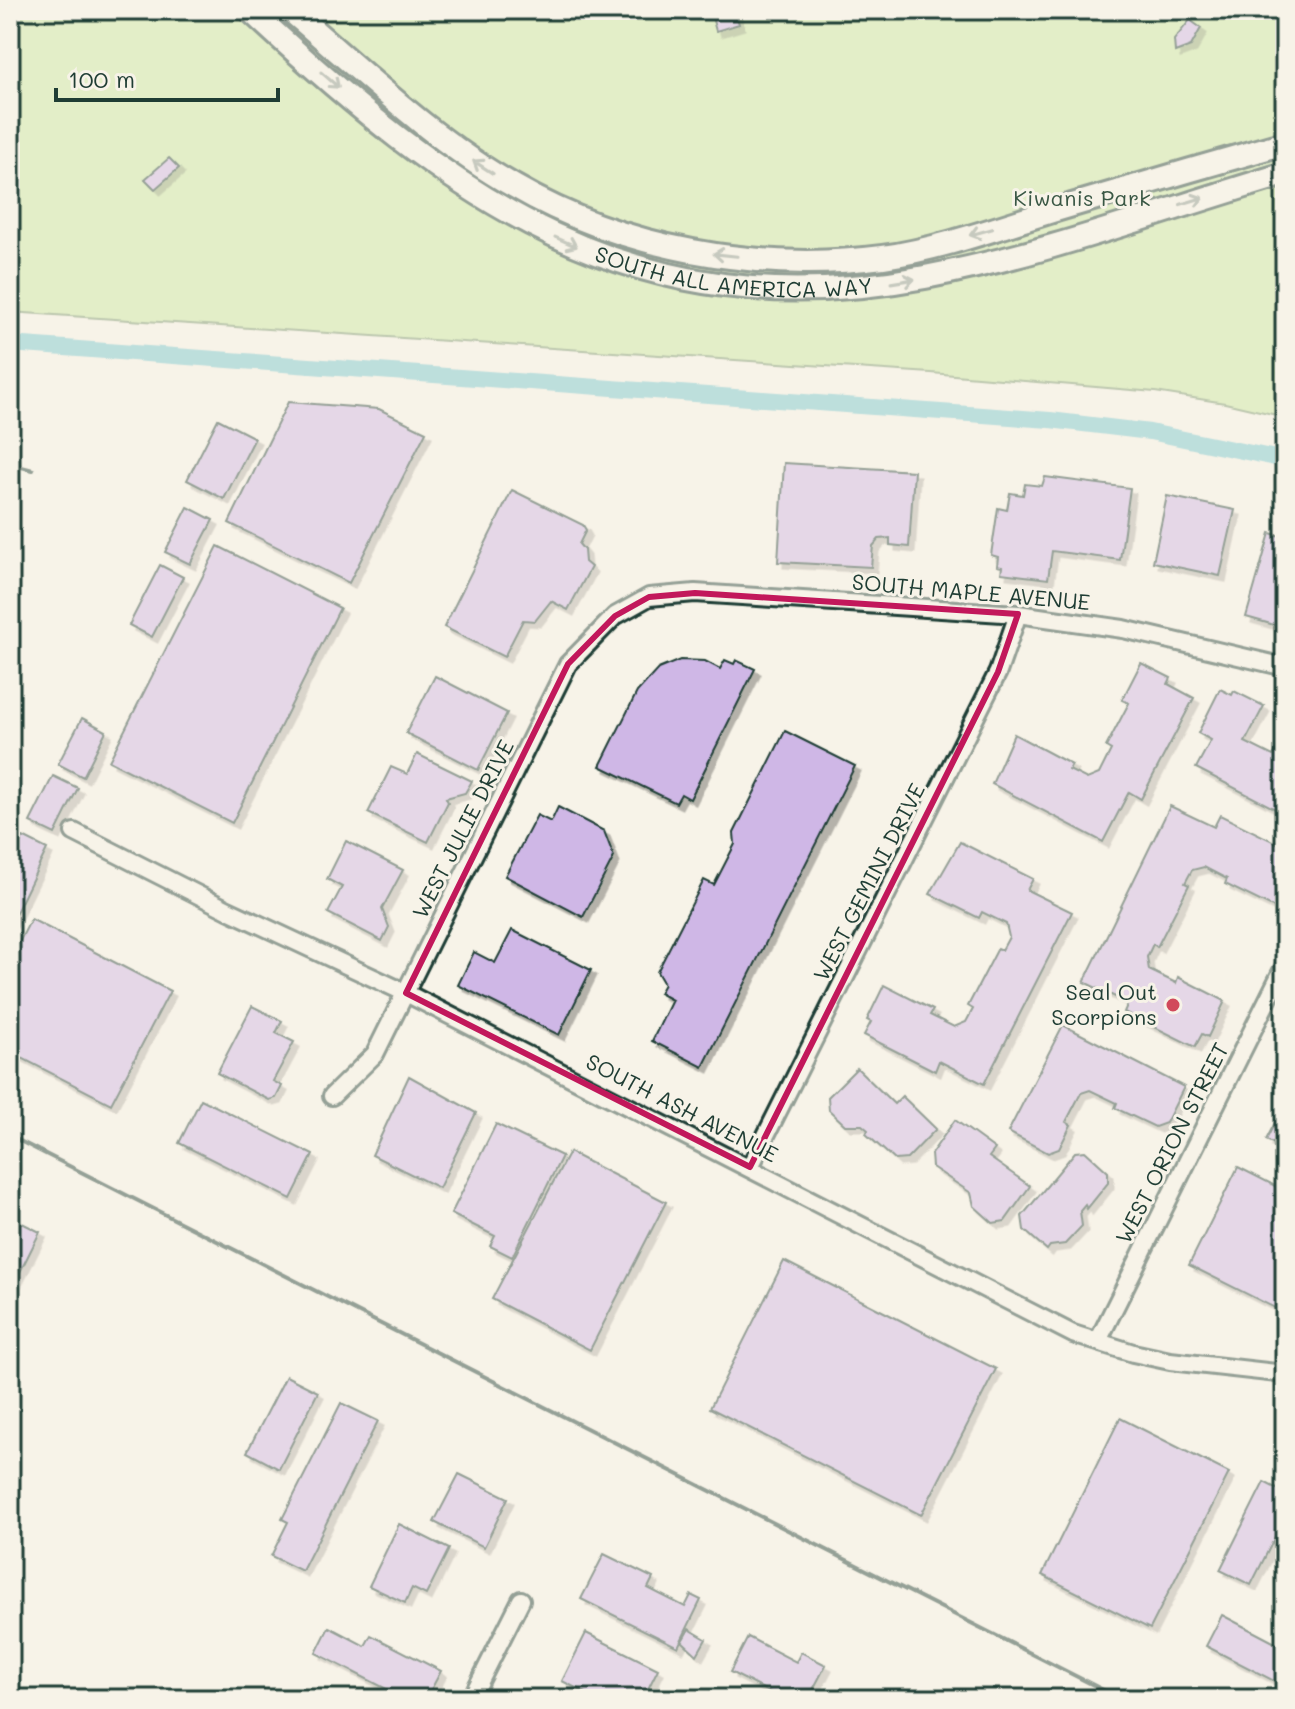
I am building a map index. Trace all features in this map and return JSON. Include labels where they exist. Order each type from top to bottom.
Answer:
[{"type":"street","name":"SOUTH ALL AMERICA WAY","points":[[250,10],[444,173],[534,228],[619,263],[707,283],[805,290],[928,277],[1063,241],[1285,174]]},
{"type":"street","name":"SOUTH ALL AMERICA WAY","points":[[290,10],[468,158],[547,203],[626,234],[726,256],[883,256],[932,246],[1285,143]]},
{"type":"street","points":[[1056,210],[1063,241]]},
{"type":"street","name":"SOUTH MAPLE AVENUE","points":[[649,597],[695,593],[1018,614],[1123,629],[1285,667]]},
{"type":"street","name":"WEST JULIE DRIVE","points":[[332,1096],[375,1054],[568,664],[615,616],[649,597]]},
{"type":"street","name":"WEST GEMINI DRIVE","points":[[750,1167],[998,672],[1018,614]]},
{"type":"street","name":"SOUTH ASH AVENUE","points":[[74,832],[228,910],[406,993],[1073,1334],[1170,1361],[1285,1374]]},
{"type":"street","name":"WEST ORION STREET","points":[[1098,1341],[1285,965]]},
{"type":"street","points":[[471,1699],[521,1600]]},
{"type":"highlighted area","points":[[695,593],[1018,614],[998,672],[750,1167],[406,993],[568,664],[615,616],[649,597]]},
{"type":"green space","name":"Kiwanis Park","points":[[10,10],[1285,10],[1285,417],[1225,403],[1155,392],[931,373],[10,312]]},
{"type":"building","points":[[710,10],[735,10],[739,24],[716,31]]},
{"type":"building","points":[[1190,20],[1201,28],[1191,46],[1175,52],[1174,40]]},
{"type":"building","points":[[169,158],[179,168],[155,189],[145,179]]},
{"type":"building","points":[[288,402],[379,409],[426,432],[349,583],[229,523]]},
{"type":"building","points":[[218,419],[255,438],[224,499],[187,480]]},
{"type":"building","points":[[784,463],[914,471],[909,547],[890,545],[890,538],[879,539],[873,546],[871,567],[778,562]]},
{"type":"building","points":[[1045,477],[1130,488],[1120,560],[1052,551],[1048,579],[1001,573],[1002,567],[997,566],[998,557],[991,555],[998,508],[1007,510],[1010,493],[1023,495],[1025,484],[1042,486]]},
{"type":"building","points":[[512,490],[583,525],[586,530],[579,544],[584,550],[585,562],[591,567],[568,610],[551,601],[535,621],[523,620],[504,657],[444,627]]},
{"type":"building","points":[[1167,496],[1235,510],[1220,576],[1153,562]]},
{"type":"building","points":[[188,507],[213,520],[190,564],[165,552]]},
{"type":"building","points":[[1285,532],[1285,628],[1246,617],[1270,533],[1284,537]]},
{"type":"building","points":[[218,546],[340,608],[232,823],[109,761]]},
{"type":"building","points":[[160,565],[183,577],[152,637],[129,625]]},
{"type":"building","points":[[680,660],[705,661],[720,669],[725,660],[734,664],[736,660],[755,669],[690,799],[681,794],[676,803],[600,766],[637,692],[658,669]]},
{"type":"building","points":[[1141,663],[1171,678],[1168,684],[1194,698],[1141,799],[1129,792],[1103,842],[992,784],[1014,734],[1072,765],[1069,770],[1087,779],[1099,774],[1111,750],[1106,747],[1129,703],[1122,700]]},
{"type":"building","points":[[435,676],[507,713],[478,770],[406,733]]},
{"type":"building","points":[[1220,689],[1232,695],[1234,691],[1264,706],[1245,742],[1273,756],[1278,747],[1285,751],[1285,814],[1196,768],[1211,740],[1198,733]]},
{"type":"building","points":[[82,718],[106,731],[83,777],[58,764]]},
{"type":"building","points":[[785,731],[855,766],[703,1067],[652,1041],[672,1000],[659,993],[664,984],[657,972],[704,880],[714,885],[735,844],[734,833]]},
{"type":"building","points":[[417,754],[472,781],[465,793],[446,798],[448,802],[428,842],[368,813],[391,767],[407,774]]},
{"type":"building","points":[[53,776],[78,788],[55,834],[30,822]]},
{"type":"building","points":[[1170,806],[1214,827],[1220,815],[1285,847],[1285,884],[1274,908],[1225,884],[1227,879],[1204,867],[1192,870],[1185,883],[1189,885],[1157,947],[1153,944],[1147,957],[1149,970],[1176,983],[1178,977],[1225,1001],[1208,1037],[1202,1034],[1195,1047],[1124,1012],[1128,1003],[1084,982]]},
{"type":"building","points":[[558,807],[604,831],[614,857],[583,917],[505,876],[537,815],[551,822]]},
{"type":"building","points":[[23,837],[47,849],[11,923],[10,864]]},
{"type":"building","points":[[346,841],[403,870],[382,909],[389,927],[382,941],[328,913],[342,887],[327,879]]},
{"type":"building","points":[[960,842],[1033,879],[1027,890],[1072,912],[984,1084],[939,1061],[935,1071],[864,1035],[871,1022],[867,1020],[884,985],[933,1010],[930,1015],[954,1027],[966,1022],[973,1009],[968,1006],[998,948],[1002,950],[1009,937],[1006,924],[982,912],[979,918],[930,894]]},
{"type":"building","points":[[31,919],[170,991],[111,1104],[10,1052],[10,960]]},
{"type":"building","points":[[512,930],[591,970],[559,1035],[458,985],[474,952],[495,963]]},
{"type":"building","points":[[252,1006],[282,1021],[276,1033],[294,1042],[273,1081],[282,1086],[276,1098],[269,1100],[217,1073]]},
{"type":"building","points":[[1063,1025],[1184,1087],[1166,1123],[1155,1127],[1115,1108],[1117,1103],[1090,1090],[1081,1093],[1066,1122],[1071,1125],[1059,1149],[1048,1153],[1008,1132]]},
{"type":"building","points":[[857,1068],[894,1104],[902,1096],[936,1129],[907,1159],[895,1160],[866,1134],[868,1130],[862,1125],[845,1125],[829,1110],[828,1097]]},
{"type":"building","points":[[409,1076],[476,1113],[439,1188],[372,1155]]},
{"type":"building","points":[[201,1099],[313,1155],[291,1199],[179,1143]]},
{"type":"building","points":[[1281,1111],[1285,1114],[1285,1149],[1266,1140]]},
{"type":"building","points":[[955,1120],[995,1149],[989,1157],[1030,1186],[1005,1221],[993,1223],[974,1206],[971,1193],[932,1167],[931,1154]]},
{"type":"building","points":[[496,1124],[562,1156],[512,1257],[490,1246],[495,1236],[451,1214]]},
{"type":"building","points":[[1085,1151],[1108,1172],[1108,1183],[1087,1209],[1085,1205],[1080,1211],[1082,1226],[1065,1244],[1050,1246],[1047,1250],[1024,1230],[1022,1216],[1075,1152]]},
{"type":"building","points":[[569,1152],[666,1202],[590,1350],[492,1299]]},
{"type":"building","points":[[1238,1167],[1285,1191],[1285,1313],[1189,1265]]},
{"type":"building","points":[[10,1217],[40,1232],[10,1292]]},
{"type":"building","points":[[784,1261],[996,1369],[921,1515],[710,1408]]},
{"type":"building","points":[[286,1376],[318,1392],[279,1469],[247,1452]]},
{"type":"building","points":[[341,1403],[378,1421],[302,1571],[271,1556],[288,1522],[282,1519]]},
{"type":"building","points":[[1120,1418],[1229,1473],[1150,1629],[1042,1575]]},
{"type":"building","points":[[459,1474],[508,1498],[484,1547],[434,1522]]},
{"type":"building","points":[[1264,1482],[1285,1493],[1285,1517],[1251,1585],[1220,1570]]},
{"type":"building","points":[[399,1524],[449,1549],[426,1595],[412,1588],[405,1603],[369,1586]]},
{"type":"building","points":[[604,1554],[653,1578],[648,1588],[685,1607],[691,1595],[701,1600],[678,1647],[581,1599]]},
{"type":"building","points":[[1222,1615],[1281,1646],[1285,1641],[1284,1677],[1274,1681],[1206,1646]]},
{"type":"building","points":[[329,1627],[365,1646],[371,1635],[441,1671],[426,1699],[406,1699],[316,1653]]},
{"type":"building","points":[[689,1629],[706,1639],[697,1655],[682,1641]]},
{"type":"building","points":[[586,1633],[658,1669],[643,1699],[598,1699],[562,1681]]},
{"type":"building","points":[[748,1637],[796,1662],[801,1652],[826,1665],[808,1699],[783,1699],[730,1672]]},
{"type":"waterway","points":[[10,344],[1050,420],[1150,432],[1285,460]]},
{"type":"railway","points":[[10,464],[33,470]]},
{"type":"railway","points":[[10,1136],[1121,1699]]},
{"type":"place","name":"Seal Out Scorpions","points":[[1173,1005]]}]
